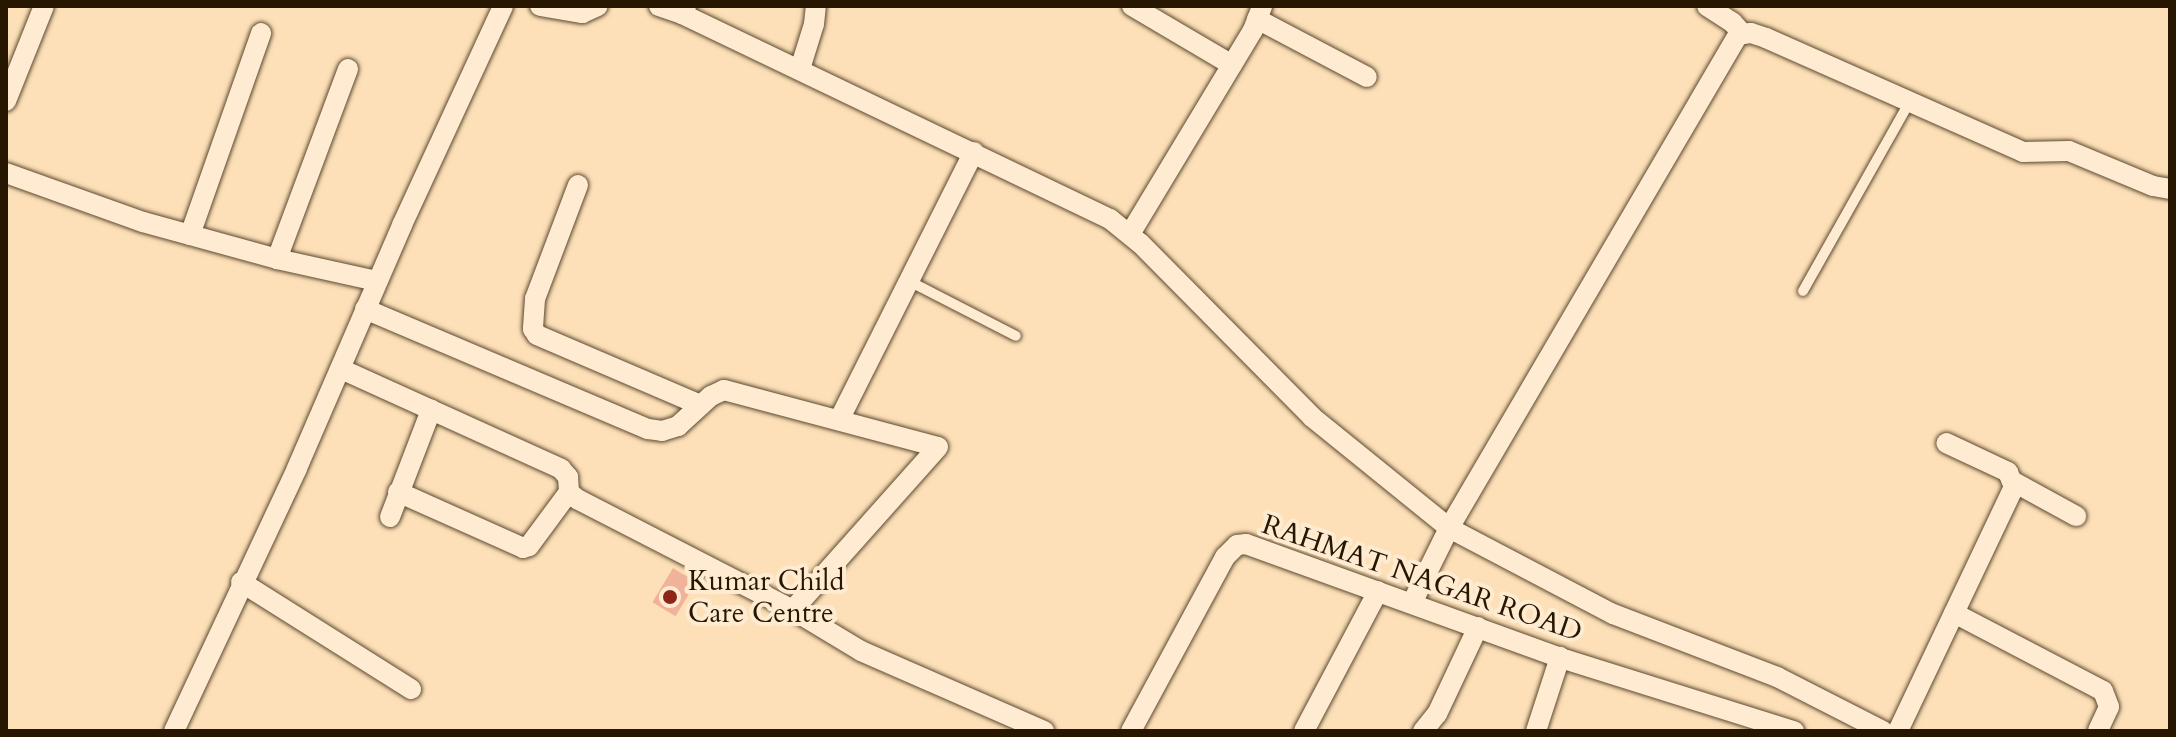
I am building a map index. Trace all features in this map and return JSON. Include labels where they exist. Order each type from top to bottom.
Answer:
[{"type":"street","points":[[6,101],[44,6]]},
{"type":"street","points":[[174,731],[341,369],[377,281],[503,6]]},
{"type":"street","points":[[540,6],[582,13],[598,6]]},
{"type":"street","points":[[659,6],[684,10],[1110,219],[1130,234],[1312,417],[1449,528],[1613,614],[1777,677],[1883,731]]},
{"type":"street","points":[[800,69],[814,24],[816,6]]},
{"type":"street","points":[[1132,6],[1232,65]]},
{"type":"street","points":[[1707,6],[1732,22],[1742,33],[1766,38],[2023,152],[2069,151],[2153,186],[2170,189]]},
{"type":"street","points":[[1130,234],[1232,65],[1259,13],[1367,77]]},
{"type":"street","points":[[190,235],[261,33]]},
{"type":"street","points":[[1412,603],[1449,528],[1734,39],[1742,33]]},
{"type":"street","points":[[277,259],[348,69]]},
{"type":"street","points":[[839,420],[974,152]]},
{"type":"street","points":[[6,173],[143,222],[277,259],[377,281]]},
{"type":"street","points":[[578,185],[535,299],[533,329],[537,335],[700,405]]},
{"type":"street","points":[[365,309],[648,429],[662,431],[678,426],[717,392],[732,390],[938,447],[793,610]]},
{"type":"street","points":[[341,369],[561,469],[568,477],[569,492],[529,546],[523,548],[398,492]]},
{"type":"street","points":[[390,517],[431,410]]},
{"type":"street","points":[[1946,443],[2008,472],[2014,482],[2076,516]]},
{"type":"street","points":[[1898,731],[2014,482]]},
{"type":"street","points":[[569,492],[793,610],[861,651],[1044,731]]},
{"type":"street","name":"RAHMAT NAGAR ROAD","points":[[1131,731],[1225,557],[1237,545],[1259,548],[1736,722],[1794,731]]},
{"type":"street","points":[[241,582],[411,689]]},
{"type":"street","points":[[1304,731],[1378,591]]},
{"type":"street","points":[[1954,613],[2103,691],[2109,707],[2098,731]]},
{"type":"street","points":[[1423,731],[1437,714],[1478,627]]},
{"type":"street","points":[[1536,731],[1560,657]]},
{"type":"lane","points":[[1803,291],[1910,101]]},
{"type":"lane","points":[[909,281],[1016,336]]},
{"type":"building","points":[[673,568],[696,582],[676,616],[652,602]]},
{"type":"place","name":"Kumar Child Care Centre","points":[[670,597]]}]
